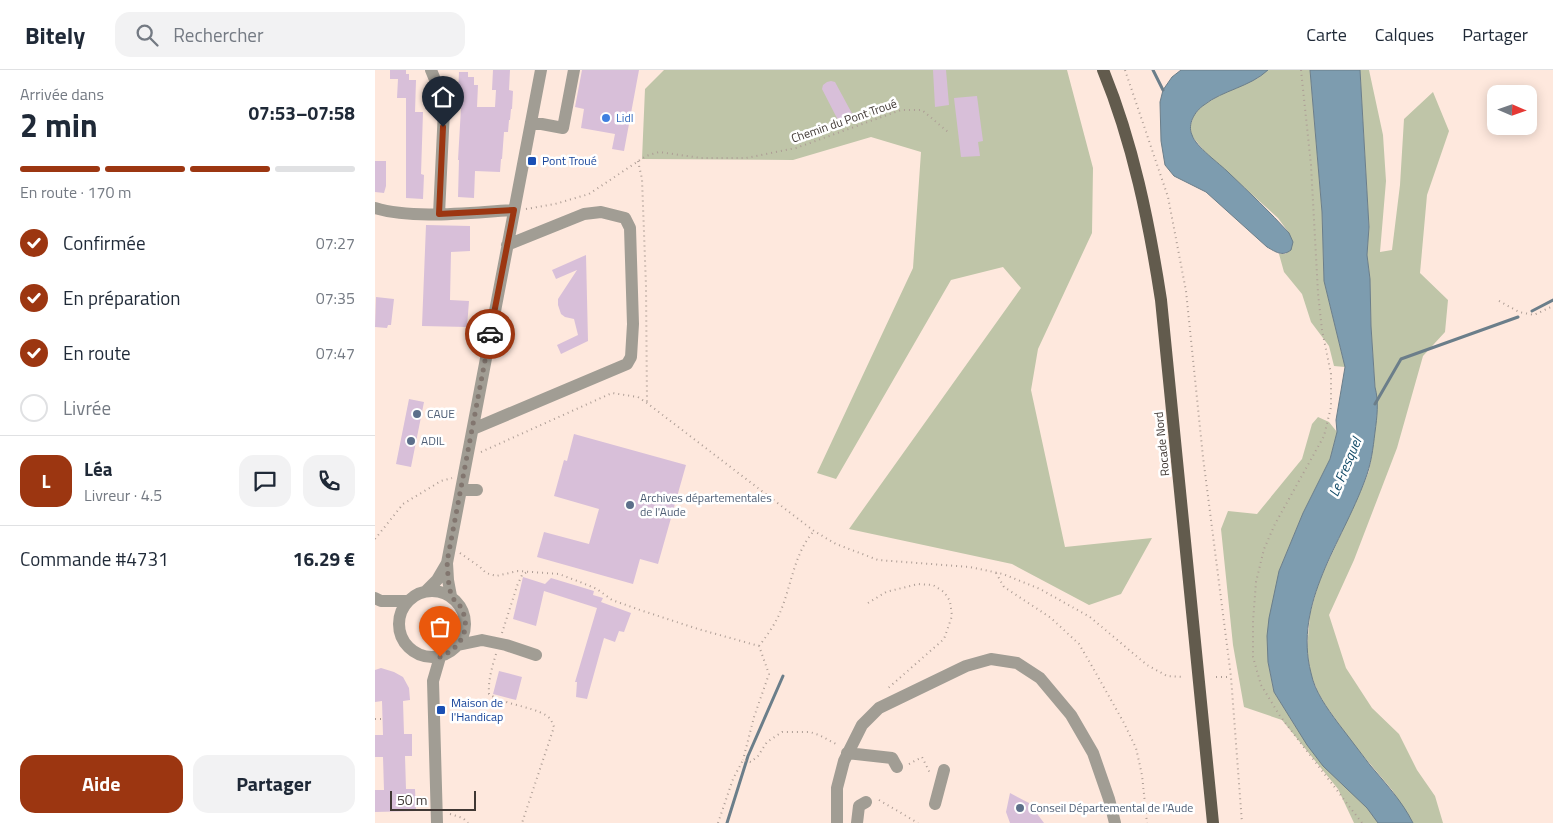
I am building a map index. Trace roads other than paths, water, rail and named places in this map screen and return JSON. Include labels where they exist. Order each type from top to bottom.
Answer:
[{"type":"main road","name":"Rocade Nord","points":[[1103,70],[1131,154],[1152,246],[1161,300],[1213,823]]},
{"type":"street","points":[[431,70],[440,92],[444,110],[439,214]]},
{"type":"street","points":[[451,596],[447,562],[541,70]]},
{"type":"street","points":[[531,122],[563,128],[574,70]]},
{"type":"street","points":[[375,208],[405,214],[514,210]]},
{"type":"street","points":[[473,429],[627,364],[631,357],[633,324],[630,228],[625,218],[601,212],[584,214],[507,244]]},
{"type":"street","points":[[461,490],[477,490]]},
{"type":"street","points":[[426,591],[437,580],[447,562]]},
{"type":"street","points":[[378,599],[395,616],[406,645],[414,652],[423,656],[440,657],[458,645],[464,636],[464,614],[459,604],[451,596],[443,592],[426,591],[416,594],[408,601],[399,617],[399,626]]},
{"type":"street","points":[[378,599],[408,601]]},
{"type":"street","points":[[465,625],[482,640]]},
{"type":"street","points":[[458,645],[482,640],[536,655]]},
{"type":"street","points":[[423,656],[433,681]]},
{"type":"street","points":[[437,819],[433,681],[440,657]]},
{"type":"street","points":[[837,823],[837,788],[847,754],[862,725],[879,708],[966,666],[991,659],[1017,663],[1041,678],[1071,715],[1093,753],[1115,823]]},
{"type":"street","points":[[847,754],[892,758],[897,767]]},
{"type":"street","points":[[935,804],[944,770]]},
{"type":"street","points":[[857,823],[859,806],[872,801]]},
{"type":"water","points":[[1181,70],[1268,70],[1253,81],[1211,100],[1195,114],[1191,122],[1191,131],[1194,140],[1203,150],[1252,195],[1289,233],[1293,242],[1291,250],[1288,252],[1279,253],[1267,247],[1206,192],[1174,176],[1165,165],[1161,141],[1160,102],[1163,90],[1172,77]]},
{"type":"water","name":"Le Fresquel","points":[[1310,70],[1360,70],[1369,227],[1367,255],[1377,404],[1369,469],[1314,598],[1309,622],[1307,647],[1311,673],[1315,687],[1322,700],[1366,760],[1399,800],[1413,823],[1378,823],[1367,808],[1323,766],[1307,745],[1274,692],[1268,662],[1267,636],[1269,618],[1279,571],[1303,513],[1330,459],[1337,432],[1336,420],[1345,367],[1324,281],[1322,212]]},
{"type":"waterway","points":[[1153,70],[1163,90]]},
{"type":"waterway","points":[[1532,311],[1553,300]]},
{"type":"waterway","points":[[1375,404],[1401,359],[1518,317]]},
{"type":"waterway","points":[[727,823],[748,756],[783,676]]},
{"type":"place","name":"Lidl","points":[[606,118]]},
{"type":"place","name":"Pont Troué","points":[[532,161]]},
{"type":"place","name":"CAUE","points":[[417,414]]},
{"type":"place","name":"ADIL","points":[[411,441]]},
{"type":"place","name":"Archives départementales de l'Aude","points":[[630,505]]},
{"type":"place","name":"Maison de l'Handicap","points":[[441,710]]},
{"type":"place","name":"Conseil Départemental de l'Aude","points":[[1020,808]]}]
